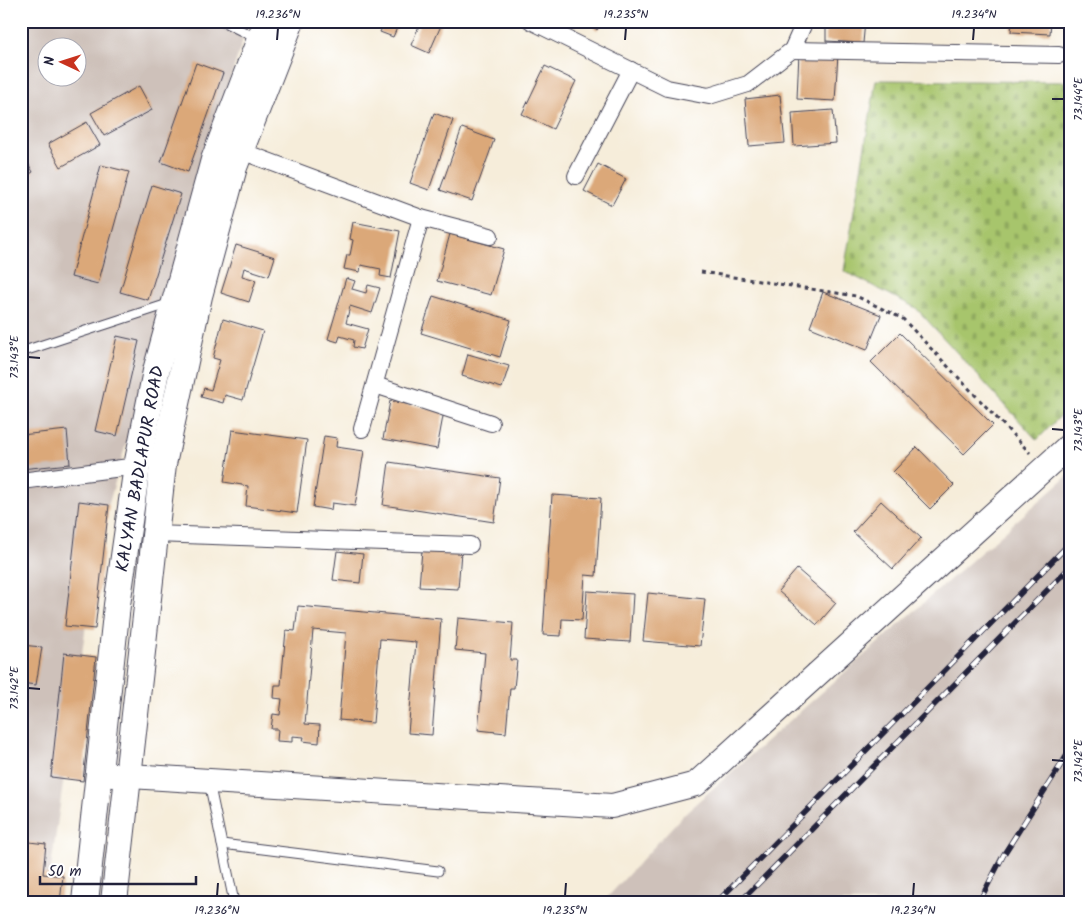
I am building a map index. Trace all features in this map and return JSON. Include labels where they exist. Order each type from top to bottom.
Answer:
[{"type":"main road","name":"KALYAN BADLAPUR ROAD","points":[[85,902],[117,605],[137,466],[156,371],[214,160],[269,41],[291,21]]},
{"type":"main road","name":"KALYAN BADLAPUR ROAD","points":[[114,902],[163,464],[199,296],[234,167],[241,151],[269,41]]},
{"type":"main road","points":[[98,774],[612,806],[696,784],[1071,444]]},
{"type":"street","points":[[531,21],[667,88],[709,96],[748,84],[792,50],[805,21]]},
{"type":"street","points":[[792,50],[1058,55]]},
{"type":"street","points":[[576,176],[631,70]]},
{"type":"street","points":[[241,151],[421,218],[490,236]]},
{"type":"street","points":[[362,428],[421,218]]},
{"type":"street","points":[[375,385],[491,423]]},
{"type":"street","points":[[21,481],[137,466]]},
{"type":"street","points":[[155,534],[470,545]]},
{"type":"lane","points":[[222,21],[269,41]]},
{"type":"lane","points":[[21,352],[175,301]]},
{"type":"lane","points":[[209,782],[234,902]]},
{"type":"lane","points":[[222,844],[438,871]]},
{"type":"path","points":[[700,272],[856,296],[903,318],[1044,468]]},
{"type":"shaded area","points":[[21,21],[249,21],[224,98],[98,542],[46,902],[21,902]]},
{"type":"shaded area","points":[[1071,473],[1071,902],[603,902],[685,813]]},
{"type":"green space","points":[[876,80],[1071,82],[1071,405],[1037,440],[916,308],[844,271]]},
{"type":"building","points":[[385,21],[400,21],[393,37],[380,32]]},
{"type":"building","points":[[407,21],[443,21],[429,53],[411,45],[419,26]]},
{"type":"building","points":[[587,21],[605,21],[597,30]]},
{"type":"building","points":[[826,21],[865,21],[863,43],[826,41]]},
{"type":"building","points":[[1012,21],[1051,21],[1050,34],[1011,32]]},
{"type":"building","points":[[799,52],[838,54],[835,101],[797,99]]},
{"type":"building","points":[[196,63],[223,73],[188,172],[161,162]]},
{"type":"building","points":[[545,66],[576,81],[553,129],[522,114]]},
{"type":"building","points":[[139,86],[152,110],[104,136],[91,113]]},
{"type":"building","points":[[780,95],[785,143],[749,146],[745,99]]},
{"type":"building","points":[[833,110],[836,143],[794,146],[792,113]]},
{"type":"building","points":[[434,113],[453,120],[429,190],[410,183]]},
{"type":"building","points":[[87,122],[100,145],[61,167],[48,144]]},
{"type":"building","points":[[462,128],[494,140],[472,201],[440,190]]},
{"type":"building","points":[[21,151],[33,172],[21,179]]},
{"type":"building","points":[[598,164],[626,179],[612,205],[584,191]]},
{"type":"building","points":[[101,165],[129,172],[98,284],[71,277]]},
{"type":"building","points":[[152,185],[181,194],[148,300],[120,292]]},
{"type":"building","points":[[353,222],[400,231],[391,278],[380,276],[381,269],[361,265],[360,272],[344,269],[347,255],[350,255],[353,240],[350,239]]},
{"type":"building","points":[[450,234],[504,249],[491,295],[437,281]]},
{"type":"building","points":[[236,245],[275,257],[269,276],[244,268],[242,276],[256,280],[249,302],[221,293]]},
{"type":"building","points":[[346,278],[355,281],[352,289],[366,293],[368,285],[380,288],[372,313],[350,306],[346,323],[368,329],[362,349],[353,347],[354,340],[340,336],[338,342],[328,339]]},
{"type":"building","points":[[823,292],[881,315],[867,350],[810,327]]},
{"type":"building","points":[[433,296],[511,320],[500,357],[421,333]]},
{"type":"building","points":[[223,319],[263,331],[243,400],[225,395],[223,403],[201,397],[204,388],[211,390],[220,360],[213,358]]},
{"type":"building","points":[[900,333],[993,425],[964,454],[871,362]]},
{"type":"building","points":[[117,336],[139,341],[117,436],[95,431]]},
{"type":"building","points":[[468,354],[509,366],[502,388],[462,376]]},
{"type":"building","points":[[390,401],[444,411],[437,449],[383,439]]},
{"type":"building","points":[[67,430],[70,464],[21,469],[21,435]]},
{"type":"building","points":[[232,430],[307,440],[297,513],[246,506],[248,486],[224,482]]},
{"type":"building","points":[[324,436],[337,438],[336,447],[364,451],[355,506],[332,503],[331,510],[313,507]]},
{"type":"building","points":[[917,447],[954,485],[930,509],[893,472]]},
{"type":"building","points":[[389,462],[500,478],[494,522],[383,505]]},
{"type":"building","points":[[552,495],[601,498],[596,576],[585,575],[582,620],[562,619],[561,636],[543,635]]},
{"type":"building","points":[[79,501],[109,505],[95,629],[65,626]]},
{"type":"building","points":[[881,501],[921,538],[893,569],[853,532]]},
{"type":"building","points":[[422,550],[461,552],[458,589],[419,587]]},
{"type":"building","points":[[337,551],[363,554],[360,583],[333,580]]},
{"type":"building","points":[[797,569],[836,603],[817,625],[778,591]]},
{"type":"building","points":[[587,591],[633,594],[630,642],[584,639]]},
{"type":"building","points":[[648,593],[705,599],[700,646],[643,641]]},
{"type":"building","points":[[298,606],[441,619],[432,735],[408,733],[416,642],[380,639],[373,723],[339,720],[346,633],[313,630],[305,724],[320,725],[319,743],[303,741],[304,737],[292,736],[292,742],[277,741],[278,729],[271,729],[273,714],[280,715],[282,699],[274,698],[275,685],[281,685],[286,630],[295,631]]},
{"type":"building","points":[[458,618],[513,623],[510,660],[517,660],[514,688],[510,688],[506,733],[478,730],[485,653],[455,650]]},
{"type":"building","points":[[21,645],[42,647],[36,685],[21,683]]},
{"type":"building","points":[[64,653],[96,657],[83,781],[51,777]]},
{"type":"building","points":[[21,841],[46,844],[43,874],[63,876],[60,902],[21,902]]},
{"type":"railway","points":[[717,902],[1071,542]]},
{"type":"railway","points":[[740,902],[1071,566]]},
{"type":"railway","points":[[979,902],[1004,854],[1071,749]]}]
